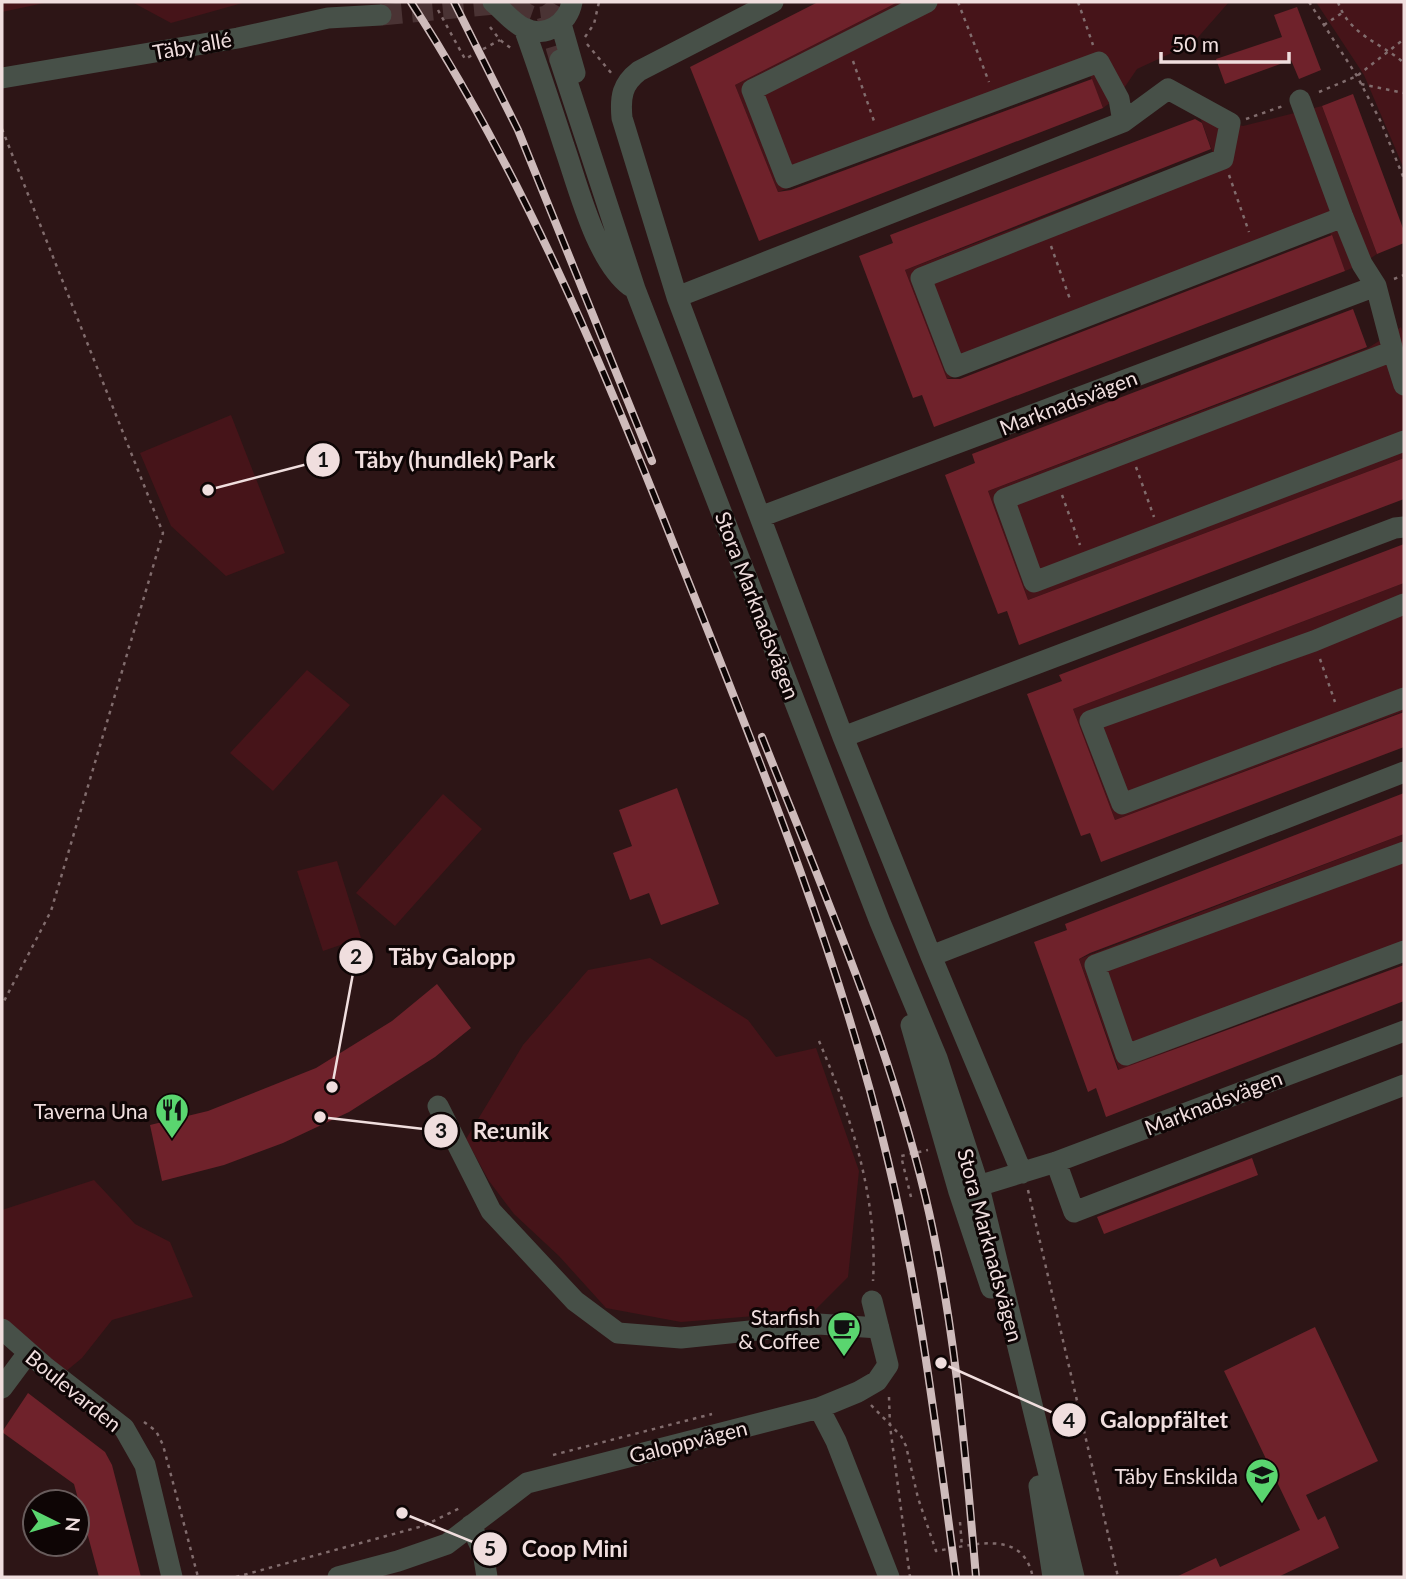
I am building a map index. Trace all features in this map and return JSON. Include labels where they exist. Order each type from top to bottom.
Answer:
[{"type":"street","points":[[493,2],[540,32],[561,24],[570,12],[572,2]]},
{"type":"street","points":[[773,2],[639,71],[624,86],[621,100],[622,118],[677,297],[843,737],[931,956],[1023,1173]]},
{"type":"street","points":[[927,2],[752,90],[786,178],[1099,62],[1119,99],[1123,121]]},
{"type":"street","name":"Täby allé","points":[[2,78],[237,38],[328,18],[381,15]]},
{"type":"street","name":"Stora Marknadsvägen","points":[[514,16],[585,209],[608,261],[620,278],[635,289]]},
{"type":"street","name":"Stora Marknadsvägen","points":[[561,24],[587,115],[637,259],[635,289]]},
{"type":"street","name":"Stora Marknadsvägen","points":[[560,60],[635,289],[880,922],[937,1058],[990,1285],[1036,1465],[1053,1577]]},
{"type":"street","points":[[677,297],[1123,121],[1167,89],[1230,123],[1223,159],[921,278],[955,367],[1343,217]]},
{"type":"street","points":[[1300,100],[1343,217],[1363,264],[1376,286],[1404,385]]},
{"type":"street","name":"Marknadsvägen","points":[[760,517],[1376,286]]},
{"type":"street","points":[[1393,351],[1004,499],[1034,582],[1404,441]]},
{"type":"street","points":[[843,737],[1395,528],[1404,527]]},
{"type":"street","points":[[1404,604],[1314,640],[1090,721],[1122,804],[1404,698]]},
{"type":"street","points":[[931,956],[1404,772]]},
{"type":"street","points":[[1404,852],[1095,965],[1126,1055],[1404,951]]},
{"type":"street","name":"Marknadsvägen","points":[[969,1189],[1056,1162],[1404,1031]]},
{"type":"street","points":[[1056,1162],[1074,1212],[1404,1085]]},
{"type":"street","points":[[438,1107],[491,1211],[575,1301],[618,1333],[681,1338],[818,1324],[879,1328],[872,1301]]},
{"type":"street","name":"Stora Marknadsvägen","points":[[969,1189],[1074,1577]]},
{"type":"street","name":"Galoppvägen","points":[[338,1577],[400,1569],[447,1544],[527,1483],[819,1408],[858,1392],[877,1381],[888,1365],[879,1328]]},
{"type":"street","name":"Boulevarden","points":[[2,1329],[28,1353],[124,1428],[145,1465],[172,1577]]},
{"type":"street","points":[[2,1388],[28,1353]]},
{"type":"street","points":[[819,1408],[836,1441],[889,1577]]},
{"type":"street","points":[[471,1525],[483,1552],[487,1577]]},
{"type":"path","points":[[599,2],[594,24],[583,39],[603,66],[624,86]]},
{"type":"path","points":[[958,2],[996,102]]},
{"type":"path","points":[[1079,2],[1099,62]]},
{"type":"path","points":[[1309,2],[1357,76],[1381,122],[1404,179]]},
{"type":"path","points":[[1338,2],[1342,13],[1357,32],[1404,63]]},
{"type":"path","points":[[438,10],[465,59],[500,40]]},
{"type":"path","points":[[1324,25],[1342,13]]},
{"type":"path","points":[[1230,123],[1300,100],[1357,76],[1404,39]]},
{"type":"path","points":[[847,42],[882,143]]},
{"type":"path","points":[[1361,84],[1404,93]]},
{"type":"path","points":[[2,128],[163,533],[51,911],[2,1006]]},
{"type":"path","points":[[1223,159],[1256,251]]},
{"type":"path","points":[[1045,229],[1078,320]]},
{"type":"path","points":[[1130,451],[1160,534]]},
{"type":"path","points":[[1056,479],[1087,562]]},
{"type":"path","points":[[1314,640],[1342,722]]},
{"type":"path","points":[[819,1041],[843,1098],[869,1197],[874,1265],[872,1301]]},
{"type":"path","points":[[1023,1173],[1118,1577]]},
{"type":"path","points":[[858,1392],[901,1436],[906,1446],[918,1499],[936,1551],[999,1544],[1015,1547],[1030,1564],[1033,1577]]},
{"type":"path","points":[[890,1426],[910,1577]]},
{"type":"path","points":[[960,1522],[962,1547]]},
{"type":"shaded area","points":[[2,2],[49,2],[2,12]]},
{"type":"shaded area","points":[[132,2],[246,2],[171,23]]},
{"type":"shaded area","points":[[898,2],[1229,2],[1193,43],[1137,69],[1118,97],[1103,108],[1089,73],[778,192],[735,85]]},
{"type":"shaded area","points":[[1316,2],[1404,2],[1404,169],[1364,75]]},
{"type":"shaded area","points":[[1322,106],[1377,254],[1345,271],[1330,233],[947,379],[905,270],[1213,153],[1200,117],[1243,126]]},
{"type":"shaded area","points":[[1401,327],[1404,336],[1404,458],[1028,600],[988,491],[1368,348]]},
{"type":"shaded area","points":[[231,415],[285,553],[226,576],[171,526],[140,453]]},
{"type":"shaded area","points":[[1404,583],[1404,711],[1115,820],[1073,709]]},
{"type":"shaded area","points":[[307,670],[350,705],[273,791],[230,753]]},
{"type":"shaded area","points":[[443,794],[482,829],[395,926],[356,893]]},
{"type":"shaded area","points":[[1404,834],[1404,961],[1119,1070],[1079,959]]},
{"type":"shaded area","points":[[337,861],[361,938],[323,951],[297,871]]},
{"type":"shaded area","points":[[650,958],[748,1020],[776,1057],[816,1048],[859,1171],[848,1277],[814,1311],[681,1322],[606,1308],[559,1256],[514,1214],[489,1181],[466,1139],[523,1045],[588,970]]},
{"type":"shaded area","points":[[94,1180],[135,1224],[170,1242],[193,1297],[112,1320],[82,1358],[59,1377],[2,1327],[2,1210]]},
{"type":"building","points":[[818,2],[898,2],[735,85],[778,192],[791,190],[1092,79],[1103,108],[759,241],[690,67]]},
{"type":"building","points":[[1297,7],[1321,70],[1299,79],[1291,60],[1225,84],[1216,59],[1282,37],[1274,15]]},
{"type":"building","points":[[1353,94],[1404,231],[1404,243],[1377,254],[1322,106]]},
{"type":"building","points":[[1195,119],[1202,123],[1211,149],[905,270],[947,379],[960,379],[1332,235],[1345,271],[934,427],[922,395],[913,398],[859,256],[893,243],[890,235]]},
{"type":"building","points":[[1353,309],[1367,347],[988,491],[1028,600],[1404,458],[1404,499],[1019,645],[1007,611],[998,614],[945,475],[975,463],[972,454]]},
{"type":"building","points":[[1404,544],[1404,583],[1073,709],[1115,820],[1404,712],[1404,747],[1101,862],[1090,833],[1081,836],[1027,694],[1062,681],[1059,675]]},
{"type":"building","points":[[677,788],[719,904],[661,925],[649,893],[630,900],[613,853],[632,846],[619,810]]},
{"type":"building","points":[[1404,793],[1404,834],[1079,959],[1118,1070],[1404,965],[1404,1001],[1106,1117],[1096,1088],[1088,1092],[1034,942],[1067,930],[1065,924]]},
{"type":"building","points":[[437,984],[471,1028],[435,1057],[349,1112],[283,1143],[224,1165],[162,1181],[150,1125],[208,1111],[316,1068],[392,1021]]},
{"type":"building","points":[[1252,1158],[1258,1175],[1104,1234],[1097,1217]]},
{"type":"building","points":[[1315,1327],[1378,1461],[1306,1495],[1318,1520],[1325,1516],[1339,1548],[1278,1577],[1176,1577],[1216,1558],[1220,1567],[1300,1530],[1224,1371]]},
{"type":"building","points":[[28,1393],[105,1452],[112,1465],[141,1577],[99,1577],[91,1547],[91,1488],[75,1488],[74,1484],[2,1432]]},
{"type":"tunnel","points":[[516,2],[520,9],[538,17],[550,14],[559,2]]},
{"type":"tunnel","points":[[381,15],[516,2]]},
{"type":"tunnel","points":[[547,16],[560,60]]},
{"type":"railway","points":[[411,2],[489,133],[524,200],[588,337],[735,699],[820,927],[868,1082],[900,1213],[927,1368],[956,1577]]},
{"type":"railway","points":[[454,2],[518,130],[652,461]]},
{"type":"railway","points":[[762,737],[852,963],[910,1136],[944,1290],[963,1433],[976,1577]]},
{"type":"place","name":"Täby (hundlek) Park","points":[[208,490]]},
{"type":"place","name":"Täby Galopp","points":[[332,1087]]},
{"type":"place","name":"Re:unik","points":[[320,1117]]},
{"type":"place","name":"Taverna Una","points":[[172,1140]]},
{"type":"place","name":"Starfish & Coffee","points":[[844,1358]]},
{"type":"place","name":"Galoppfältet","points":[[941,1363]]},
{"type":"place","name":"Täby Enskilda","points":[[1262,1505]]},
{"type":"place","name":"Coop Mini","points":[[402,1513]]}]
